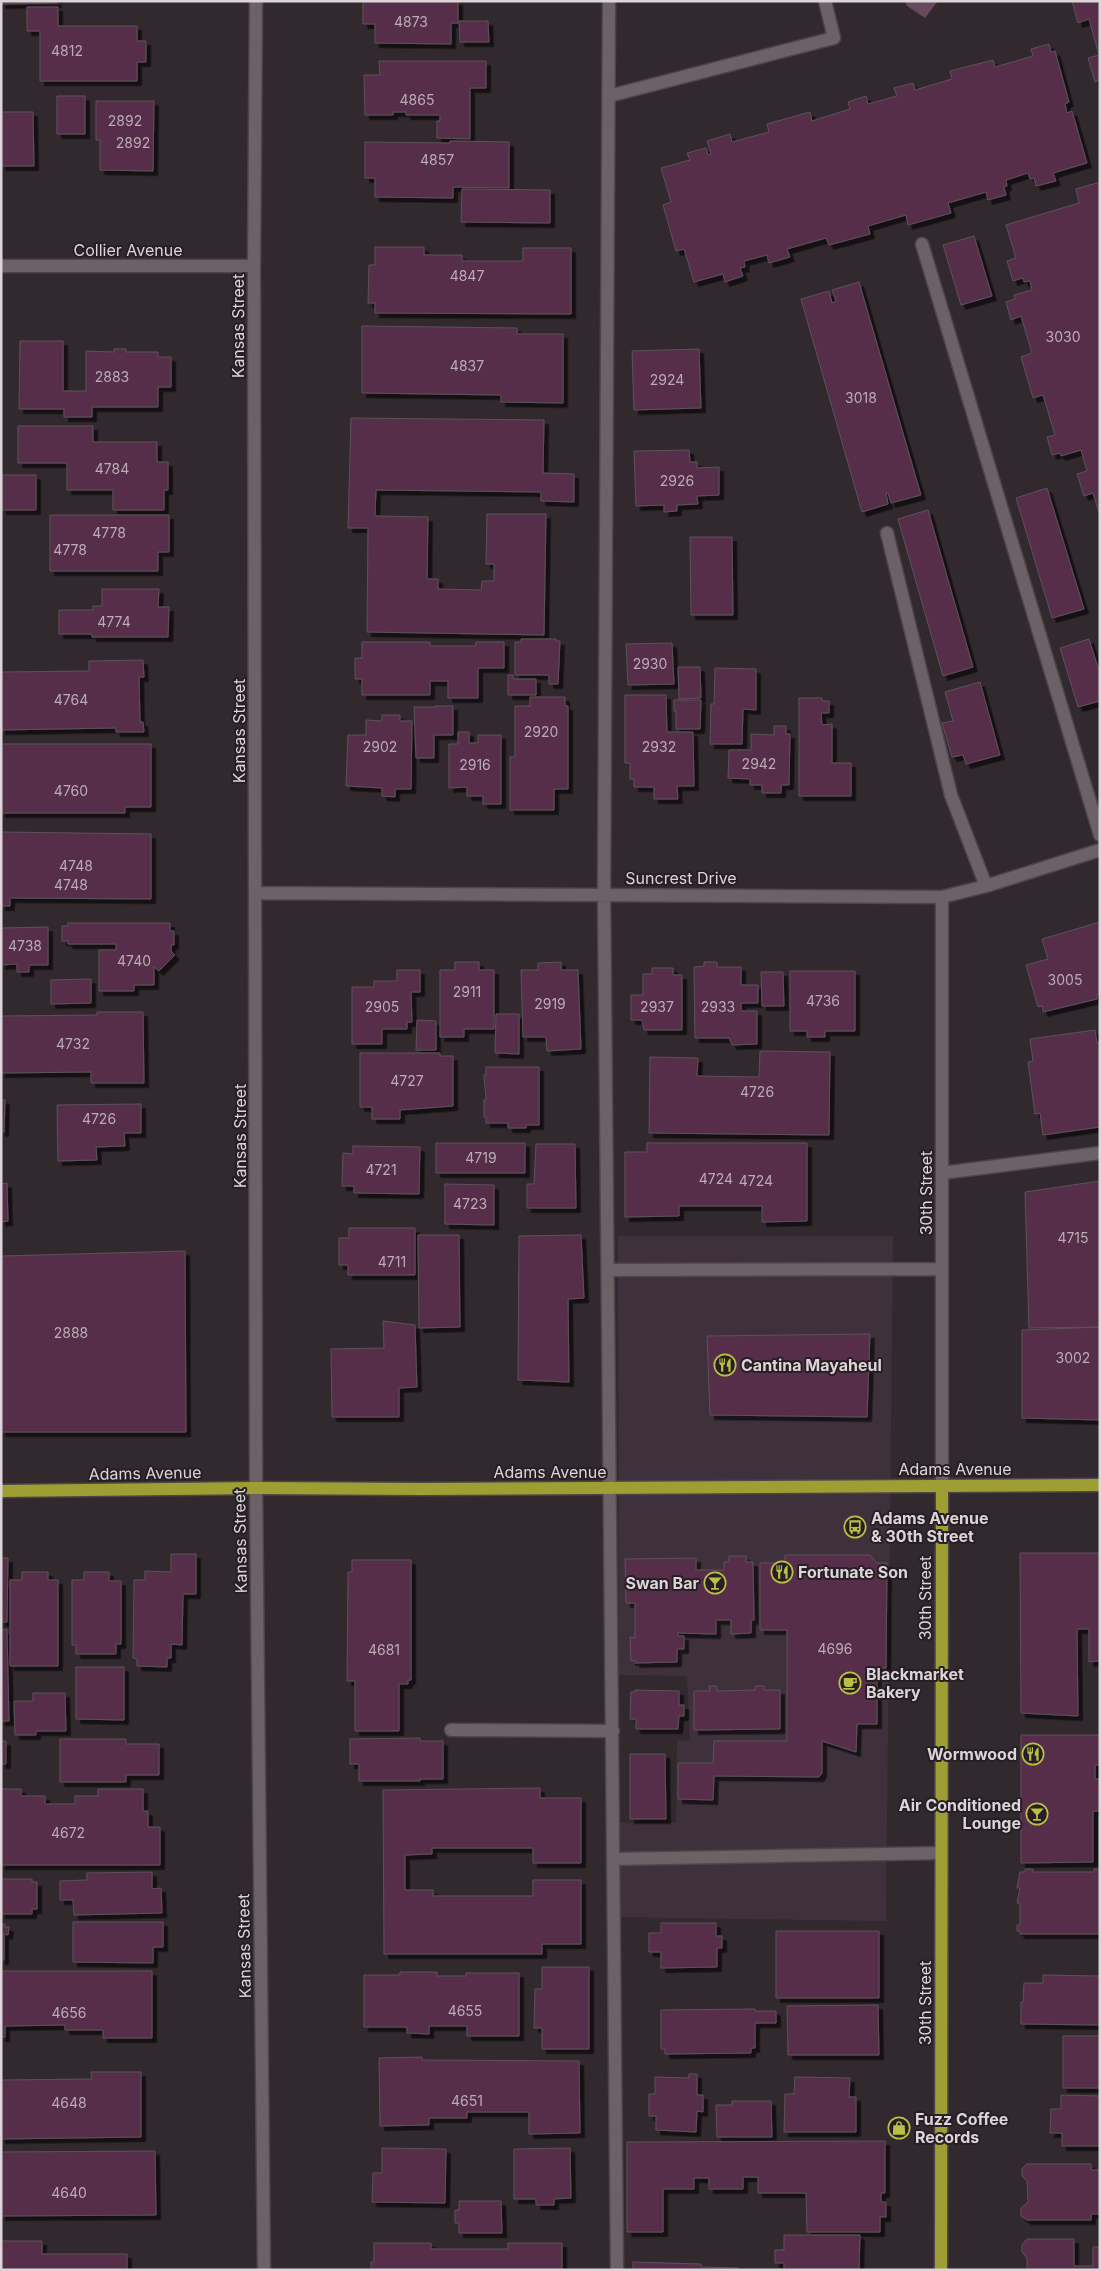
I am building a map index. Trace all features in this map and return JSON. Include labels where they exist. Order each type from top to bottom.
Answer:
[{"type":"main road","name":"Adams Avenue","points":[[1,1491],[256,1488],[422,1490],[1100,1484]]},
{"type":"main road","name":"30th Street","points":[[941,2270],[942,1486]]},
{"type":"street","name":"Kansas Street","points":[[256,1],[254,266],[256,1488],[264,2270]]},
{"type":"street","points":[[609,1],[604,894],[617,2270]]},
{"type":"street","points":[[609,96],[834,38],[825,1]]},
{"type":"street","points":[[922,244],[1100,835]]},
{"type":"street","name":"Collier Avenue","points":[[1,266],[254,266]]},
{"type":"street","points":[[887,533],[951,795],[986,886]]},
{"type":"street","name":"Suncrest Drive","points":[[256,893],[942,897],[986,886],[1100,850]]},
{"type":"street","name":"30th Street","points":[[942,897],[942,1486]]},
{"type":"street","points":[[942,1173],[1100,1153]]},
{"type":"street","points":[[609,1270],[942,1269]]},
{"type":"street","points":[[451,1730],[612,1731]]},
{"type":"street","points":[[614,1859],[941,1853]]},
{"type":"shaded area","points":[[905,1],[938,1],[925,18],[907,6]]},
{"type":"shaded area","points":[[618,1236],[893,1236],[886,1921],[621,1917],[620,1823],[676,1823],[677,1741],[690,1740],[687,1676],[619,1675]]},
{"type":"building","points":[[1,1],[57,1],[57,3],[1,4]]},
{"type":"building","points":[[363,1],[458,1],[458,23],[451,23],[451,44],[375,43],[375,24],[363,24]]},
{"type":"building","points":[[1072,1],[1100,1],[1100,80],[1095,82],[1088,58],[1099,55],[1089,19],[1078,23]]},
{"type":"building","points":[[27,7],[58,7],[58,26],[137,26],[137,41],[146,41],[146,62],[137,62],[137,81],[40,81],[40,31],[27,31]]},
{"type":"building","points":[[459,21],[488,21],[489,42],[460,42]]},
{"type":"building","points":[[1049,44],[1051,52],[1055,51],[1069,102],[1065,104],[1067,113],[1072,111],[1087,163],[1053,173],[1056,181],[1036,186],[1034,178],[1030,179],[1028,173],[1006,180],[1007,186],[1004,187],[1006,195],[988,200],[986,192],[948,203],[951,213],[908,225],[906,215],[868,226],[870,234],[829,245],[826,238],[787,249],[790,257],[769,263],[767,255],[744,261],[745,267],[740,268],[743,276],[725,282],[723,274],[694,282],[684,249],[676,251],[663,205],[671,202],[661,168],[690,160],[687,153],[706,148],[708,155],[711,154],[707,141],[730,134],[732,142],[769,132],[767,124],[810,112],[812,121],[850,109],[848,102],[866,96],[868,104],[897,96],[894,88],[913,83],[915,90],[952,79],[950,71],[993,60],[995,67],[1033,56],[1031,49]]},
{"type":"building","points":[[379,61],[486,61],[486,88],[470,88],[470,139],[437,138],[437,121],[440,121],[440,115],[406,115],[406,112],[393,112],[393,115],[365,115],[364,75],[380,75]]},
{"type":"building","points":[[57,96],[85,96],[85,134],[57,134]]},
{"type":"building","points":[[96,101],[154,101],[153,171],[100,170],[100,140],[96,140]]},
{"type":"building","points":[[1,112],[33,112],[34,166],[1,166]]},
{"type":"building","points":[[450,141],[509,142],[509,188],[453,187],[453,198],[375,197],[375,178],[365,178],[365,142],[450,143]]},
{"type":"building","points":[[1100,182],[1100,516],[1093,493],[1084,496],[1077,474],[1087,471],[1081,450],[1061,456],[1060,453],[1052,455],[1047,437],[1055,435],[1043,395],[1033,398],[1021,357],[1032,353],[1021,316],[1011,320],[1006,302],[1015,299],[1014,295],[1032,290],[1030,281],[1024,282],[1023,278],[1013,281],[1007,261],[1016,258],[1006,225],[1079,203],[1076,189]]},
{"type":"building","points":[[462,189],[550,190],[550,223],[461,222]]},
{"type":"building","points":[[974,236],[992,296],[961,305],[943,245]]},
{"type":"building","points":[[375,247],[424,247],[424,255],[462,255],[462,261],[523,261],[523,248],[571,248],[571,314],[375,313],[375,303],[368,303],[369,265],[375,265]]},
{"type":"building","points":[[859,282],[921,495],[891,503],[888,493],[886,493],[888,504],[862,512],[801,299],[829,291],[832,303],[836,301],[832,290]]},
{"type":"building","points":[[362,326],[517,328],[517,334],[563,334],[563,403],[501,402],[501,395],[362,393]]},
{"type":"building","points":[[20,341],[63,341],[63,391],[86,391],[86,351],[114,352],[114,349],[126,349],[126,352],[158,352],[158,357],[171,357],[171,387],[158,387],[158,407],[92,407],[92,417],[64,417],[64,409],[19,409]]},
{"type":"building","points":[[699,349],[701,408],[634,410],[632,351]]},
{"type":"building","points":[[351,418],[544,420],[543,473],[574,474],[574,502],[541,501],[541,492],[376,490],[375,516],[428,517],[427,579],[438,579],[438,589],[481,590],[482,581],[494,581],[494,564],[486,564],[487,514],[546,514],[544,635],[367,632],[368,528],[348,528]]},
{"type":"building","points":[[18,426],[93,426],[93,442],[157,442],[157,462],[168,462],[168,490],[164,490],[164,510],[113,510],[113,490],[67,490],[67,463],[18,463]]},
{"type":"building","points":[[689,450],[690,462],[697,462],[697,468],[719,467],[719,495],[697,496],[698,504],[677,505],[677,511],[664,512],[664,505],[636,506],[634,451]]},
{"type":"building","points":[[2,475],[36,475],[36,510],[2,510]]},
{"type":"building","points":[[1047,488],[1084,609],[1052,618],[1016,498]]},
{"type":"building","points":[[928,510],[973,667],[943,676],[898,519]]},
{"type":"building","points":[[50,515],[169,515],[169,552],[158,552],[158,571],[50,571]]},
{"type":"building","points":[[690,537],[732,537],[733,615],[691,615]]},
{"type":"building","points":[[102,589],[159,589],[158,607],[169,607],[168,637],[92,637],[92,634],[59,634],[59,610],[93,610],[93,606],[102,606]]},
{"type":"building","points":[[521,639],[556,639],[556,641],[560,641],[558,684],[549,684],[549,675],[515,675],[515,642],[521,642]]},
{"type":"building","points":[[1089,639],[1100,674],[1100,701],[1078,707],[1060,648]]},
{"type":"building","points":[[362,642],[430,642],[430,646],[475,646],[476,642],[504,642],[504,668],[478,668],[478,698],[448,698],[448,681],[430,681],[430,695],[362,695],[362,679],[355,679],[355,658],[362,658]]},
{"type":"building","points":[[672,643],[674,684],[628,685],[626,644]]},
{"type":"building","points":[[143,660],[144,677],[139,677],[140,722],[143,722],[144,732],[116,732],[116,728],[1,730],[1,672],[89,671],[89,661]]},
{"type":"building","points":[[678,667],[700,667],[701,698],[679,699]]},
{"type":"building","points":[[715,668],[756,669],[756,710],[743,709],[742,744],[710,744],[711,704],[714,704]]},
{"type":"building","points":[[508,675],[513,675],[513,679],[536,679],[536,695],[508,695]]},
{"type":"building","points":[[980,682],[1000,755],[966,764],[963,755],[952,757],[942,723],[953,721],[945,692]]},
{"type":"building","points":[[625,695],[666,695],[667,732],[693,732],[694,786],[677,786],[678,799],[654,799],[654,787],[634,787],[634,779],[630,779],[630,763],[625,763]]},
{"type":"building","points":[[530,697],[565,697],[565,706],[568,706],[568,789],[554,789],[554,810],[510,810],[510,757],[515,757],[515,706],[530,706]]},
{"type":"building","points":[[799,698],[822,698],[822,701],[829,701],[829,713],[821,713],[822,725],[832,724],[832,763],[851,763],[851,796],[799,796]]},
{"type":"building","points":[[674,700],[701,700],[700,729],[676,729]]},
{"type":"building","points":[[453,706],[453,735],[434,735],[434,758],[416,758],[414,707]]},
{"type":"building","points":[[382,715],[400,715],[400,721],[412,721],[411,789],[395,789],[395,797],[382,796],[382,788],[346,786],[348,735],[366,735],[366,720],[382,721]]},
{"type":"building","points":[[774,726],[786,726],[786,734],[790,734],[789,785],[781,785],[781,793],[762,793],[762,785],[750,785],[750,779],[728,778],[729,750],[751,750],[751,734],[774,735]]},
{"type":"building","points":[[458,732],[469,732],[469,743],[478,743],[478,735],[501,735],[501,804],[483,804],[483,796],[467,796],[467,787],[449,788],[449,744],[458,744]]},
{"type":"building","points":[[1,744],[151,744],[151,807],[125,807],[125,813],[1,813]]},
{"type":"building","points":[[1,832],[151,834],[151,899],[10,898],[10,906],[1,906]]},
{"type":"building","points":[[1100,922],[1100,994],[1097,995],[1097,999],[1043,1012],[1042,1006],[1038,1007],[1026,965],[1048,959],[1042,939]]},
{"type":"building","points":[[68,923],[170,923],[170,931],[174,931],[174,945],[171,945],[171,951],[175,955],[159,971],[154,967],[154,985],[134,985],[134,991],[99,991],[99,950],[116,950],[116,944],[68,944],[68,941],[62,941],[62,926],[68,926]]},
{"type":"building","points":[[48,927],[48,965],[29,965],[29,972],[17,972],[17,964],[1,965],[1,928]]},
{"type":"building","points":[[455,962],[479,962],[479,970],[494,970],[494,1029],[464,1029],[464,1037],[440,1037],[440,970],[455,970]]},
{"type":"building","points":[[561,962],[561,970],[578,970],[581,1049],[547,1051],[546,1037],[523,1037],[521,970],[538,970],[538,963]]},
{"type":"building","points":[[704,962],[717,962],[717,967],[741,967],[741,985],[758,985],[758,1003],[741,1003],[741,1011],[757,1011],[757,1044],[732,1045],[729,1038],[695,1038],[694,967],[704,966]]},
{"type":"building","points":[[652,968],[673,968],[673,975],[682,975],[682,1030],[644,1030],[642,1020],[631,1020],[631,995],[643,995],[643,974],[652,974]]},
{"type":"building","points":[[397,970],[420,970],[420,992],[411,992],[412,1022],[407,1022],[407,1029],[382,1029],[382,1044],[352,1044],[352,987],[374,987],[374,981],[397,981]]},
{"type":"building","points":[[790,971],[855,971],[855,1031],[825,1031],[825,1037],[807,1037],[807,1031],[790,1031]]},
{"type":"building","points":[[761,972],[783,972],[784,1006],[762,1006]]},
{"type":"building","points":[[91,979],[91,1003],[51,1004],[51,980]]},
{"type":"building","points":[[97,1012],[143,1012],[144,1083],[91,1083],[91,1072],[1,1073],[1,1016],[97,1015]]},
{"type":"building","points":[[496,1014],[519,1014],[519,1054],[495,1053]]},
{"type":"building","points":[[417,1020],[436,1021],[436,1050],[416,1050]]},
{"type":"building","points":[[1095,1030],[1097,1043],[1100,1043],[1100,1127],[1043,1135],[1040,1113],[1035,1114],[1028,1062],[1033,1061],[1030,1039]]},
{"type":"building","points":[[760,1051],[830,1052],[829,1135],[649,1133],[650,1057],[698,1058],[697,1076],[759,1077]]},
{"type":"building","points":[[360,1053],[440,1053],[440,1056],[453,1056],[453,1106],[400,1110],[400,1119],[372,1119],[372,1107],[360,1107]]},
{"type":"building","points":[[486,1067],[539,1067],[539,1125],[526,1125],[526,1128],[508,1128],[508,1123],[486,1123],[486,1117],[484,1117],[484,1100],[486,1100],[484,1075],[486,1075]]},
{"type":"building","points":[[1,1100],[5,1100],[4,1132],[1,1132]]},
{"type":"building","points":[[141,1104],[141,1133],[124,1133],[125,1146],[96,1147],[97,1160],[58,1161],[57,1105]]},
{"type":"building","points":[[436,1143],[525,1143],[525,1173],[436,1173]]},
{"type":"building","points":[[647,1143],[807,1143],[807,1221],[762,1222],[762,1206],[679,1206],[679,1216],[625,1217],[625,1152],[647,1152]]},
{"type":"building","points":[[536,1144],[575,1144],[576,1208],[527,1208],[527,1184],[534,1184]]},
{"type":"building","points":[[353,1146],[420,1147],[419,1194],[354,1193],[354,1186],[342,1186],[343,1153],[353,1154]]},
{"type":"building","points":[[1100,1181],[1100,1327],[1029,1328],[1025,1192]]},
{"type":"building","points":[[7,1183],[8,1221],[1,1222],[1,1184]]},
{"type":"building","points":[[445,1184],[494,1185],[494,1225],[445,1224]]},
{"type":"building","points":[[349,1228],[415,1228],[415,1275],[348,1275],[348,1265],[339,1265],[339,1238],[349,1238]]},
{"type":"building","points":[[418,1235],[459,1235],[460,1327],[419,1328]]},
{"type":"building","points":[[581,1235],[584,1298],[568,1299],[569,1382],[518,1380],[519,1236]]},
{"type":"building","points":[[185,1251],[186,1432],[1,1432],[1,1256]]},
{"type":"building","points":[[383,1321],[415,1325],[417,1387],[399,1388],[399,1417],[332,1417],[331,1349],[384,1348]]},
{"type":"building","points":[[1100,1327],[1100,1420],[1022,1418],[1022,1330]]},
{"type":"building","points":[[870,1334],[867,1417],[710,1415],[707,1336]]},
{"type":"building","points":[[1020,1553],[1100,1553],[1100,1661],[1089,1662],[1089,1629],[1077,1629],[1078,1716],[1021,1713]]},
{"type":"building","points":[[171,1554],[196,1554],[196,1594],[183,1594],[182,1645],[171,1644],[171,1658],[167,1658],[167,1667],[137,1666],[137,1659],[133,1658],[134,1580],[145,1580],[145,1571],[171,1572]]},
{"type":"building","points":[[785,1555],[870,1555],[877,1563],[887,1563],[886,1668],[877,1668],[877,1724],[857,1724],[856,1752],[822,1741],[822,1773],[819,1777],[714,1776],[713,1800],[678,1799],[678,1763],[713,1763],[714,1741],[787,1741],[787,1630],[760,1630],[760,1563],[785,1563]]},
{"type":"building","points":[[729,1556],[746,1556],[746,1562],[753,1562],[754,1620],[751,1620],[751,1633],[731,1634],[731,1620],[716,1620],[716,1634],[678,1633],[678,1636],[684,1636],[684,1649],[677,1649],[677,1662],[635,1663],[635,1660],[631,1661],[630,1637],[635,1638],[635,1603],[626,1603],[625,1559],[696,1558],[696,1570],[724,1570],[724,1562],[729,1562]]},
{"type":"building","points":[[1,1558],[8,1558],[7,1622],[1,1622]]},
{"type":"building","points":[[352,1560],[411,1560],[411,1680],[408,1680],[408,1684],[399,1684],[399,1731],[355,1731],[355,1681],[347,1681],[348,1572],[352,1572]]},
{"type":"building","points":[[22,1572],[48,1572],[48,1580],[58,1580],[58,1666],[10,1666],[10,1580],[22,1580]]},
{"type":"building","points":[[84,1572],[109,1572],[109,1581],[121,1581],[121,1644],[116,1644],[116,1654],[76,1654],[76,1645],[72,1645],[72,1580],[84,1580]]},
{"type":"building","points":[[7,1629],[9,1721],[1,1721],[1,1630]]},
{"type":"building","points":[[76,1667],[124,1667],[124,1720],[76,1719]]},
{"type":"building","points":[[709,1686],[717,1686],[717,1691],[755,1690],[755,1686],[764,1686],[764,1690],[780,1690],[780,1729],[694,1730],[694,1691],[710,1691]]},
{"type":"building","points":[[635,1690],[679,1691],[679,1705],[684,1705],[684,1716],[679,1716],[678,1729],[636,1729],[636,1719],[630,1719],[631,1692],[635,1692]]},
{"type":"building","points":[[33,1693],[65,1693],[66,1731],[36,1731],[36,1735],[15,1735],[14,1701],[33,1701]]},
{"type":"building","points":[[1021,1735],[1100,1735],[1100,1765],[1095,1765],[1095,1779],[1100,1779],[1100,1811],[1093,1811],[1093,1862],[1021,1863]]},
{"type":"building","points":[[420,1738],[420,1741],[443,1741],[443,1779],[359,1781],[359,1764],[350,1764],[350,1739]]},
{"type":"building","points":[[60,1739],[126,1739],[126,1744],[159,1744],[159,1775],[126,1775],[126,1782],[60,1782]]},
{"type":"building","points":[[1,1741],[6,1741],[6,1764],[1,1764]]},
{"type":"building","points":[[630,1754],[665,1754],[666,1819],[630,1819]]},
{"type":"building","points":[[540,1788],[540,1798],[581,1798],[581,1863],[533,1863],[533,1848],[432,1848],[432,1854],[405,1855],[405,1890],[433,1890],[433,1896],[533,1896],[533,1880],[581,1880],[581,1944],[542,1944],[542,1954],[384,1954],[383,1790]]},
{"type":"building","points":[[1,1789],[21,1789],[21,1796],[45,1796],[45,1804],[75,1804],[75,1796],[98,1796],[98,1789],[143,1789],[143,1811],[148,1811],[148,1827],[160,1827],[160,1865],[1,1865]]},
{"type":"building","points":[[1025,1869],[1033,1869],[1033,1872],[1094,1872],[1094,1869],[1100,1869],[1100,1934],[1020,1934],[1020,1931],[1017,1931],[1017,1925],[1020,1925],[1020,1903],[1017,1903],[1020,1888],[1017,1888],[1020,1872],[1025,1872]]},
{"type":"building","points":[[152,1872],[152,1889],[161,1888],[162,1913],[74,1915],[73,1900],[60,1900],[60,1881],[87,1880],[87,1873]]},
{"type":"building","points":[[1,1879],[32,1879],[32,1882],[37,1882],[37,1909],[32,1909],[32,1914],[1,1914]]},
{"type":"building","points":[[73,1922],[163,1922],[163,1947],[153,1947],[153,1963],[73,1962]]},
{"type":"building","points":[[661,1923],[716,1923],[716,1936],[722,1936],[722,1948],[717,1948],[717,1967],[661,1968],[661,1952],[649,1952],[649,1933],[661,1933]]},
{"type":"building","points":[[1,1924],[9,1927],[8,1935],[4,1934],[4,1960],[1,1960]]},
{"type":"building","points":[[776,1931],[879,1931],[879,1998],[776,1998]]},
{"type":"building","points":[[542,1967],[589,1967],[589,2049],[542,2049],[542,2028],[534,2028],[535,1989],[542,1989]]},
{"type":"building","points":[[1,1971],[152,1971],[152,2038],[103,2038],[103,2030],[65,2030],[65,2025],[5,2026],[5,2037],[1,2037]]},
{"type":"building","points":[[400,1972],[437,1972],[437,1976],[466,1976],[466,1973],[519,1973],[519,2036],[467,2036],[467,2026],[429,2026],[429,2034],[407,2033],[407,2027],[364,2027],[364,1975],[400,1975]]},
{"type":"building","points":[[1043,1975],[1100,1976],[1100,2025],[1021,2024],[1021,2002],[1023,2002],[1024,1983],[1043,1983]]},
{"type":"building","points":[[878,2005],[879,2055],[788,2055],[787,2006]]},
{"type":"building","points":[[755,2009],[755,2011],[776,2011],[776,2023],[755,2023],[755,2048],[751,2048],[751,2053],[665,2054],[665,2049],[661,2049],[661,2010]]},
{"type":"building","points":[[1063,2036],[1100,2036],[1100,2088],[1063,2088]]},
{"type":"building","points":[[422,2057],[422,2060],[579,2061],[580,2133],[529,2134],[529,2112],[467,2112],[467,2118],[429,2118],[429,2125],[380,2126],[379,2058]]},
{"type":"building","points":[[91,2072],[141,2072],[141,2137],[1,2139],[1,2080],[92,2079]]},
{"type":"building","points":[[689,2074],[697,2074],[697,2095],[703,2095],[703,2112],[697,2111],[696,2132],[656,2130],[656,2116],[649,2116],[649,2094],[655,2094],[655,2077],[689,2078]]},
{"type":"building","points":[[795,2077],[850,2078],[849,2097],[856,2097],[856,2132],[784,2132],[785,2094],[794,2094]]},
{"type":"building","points":[[1061,2095],[1100,2096],[1100,2146],[1062,2146],[1062,2133],[1050,2133],[1051,2109],[1061,2109]]},
{"type":"building","points":[[732,2101],[771,2101],[772,2137],[717,2137],[716,2105],[732,2105]]},
{"type":"building","points":[[885,2141],[885,2193],[881,2193],[881,2202],[886,2202],[886,2217],[880,2217],[880,2232],[807,2232],[806,2193],[758,2193],[758,2177],[743,2177],[743,2189],[709,2189],[709,2178],[694,2178],[694,2189],[663,2189],[663,2232],[627,2232],[627,2142]]},
{"type":"building","points":[[382,2148],[446,2149],[445,2203],[372,2202],[373,2173],[382,2173]]},
{"type":"building","points":[[570,2148],[571,2198],[554,2199],[554,2205],[536,2205],[536,2199],[514,2199],[514,2149]]},
{"type":"building","points":[[155,2151],[156,2215],[1,2216],[1,2152]]},
{"type":"building","points":[[1027,2164],[1091,2164],[1091,2170],[1100,2170],[1100,2214],[1091,2214],[1091,2220],[1027,2220],[1021,2216],[1021,2208],[1028,2202],[1027,2181],[1022,2176],[1022,2169]]},
{"type":"building","points":[[459,2201],[501,2201],[502,2233],[459,2233],[459,2223],[455,2223],[455,2210],[459,2210]]},
{"type":"building","points":[[784,2235],[860,2235],[859,2270],[784,2270],[784,2263],[775,2263],[775,2250],[784,2250]]},
{"type":"building","points":[[1027,2239],[1074,2239],[1074,2266],[1093,2266],[1093,2247],[1100,2247],[1100,2270],[1027,2270],[1027,2258],[1022,2252],[1022,2245]]},
{"type":"building","points":[[1,2241],[42,2241],[42,2254],[127,2254],[127,2270],[1,2270]]},
{"type":"building","points":[[374,2243],[431,2243],[431,2249],[508,2249],[508,2243],[562,2243],[562,2270],[371,2270],[371,2262],[374,2262]]},
{"type":"building","points":[[633,2262],[701,2264],[701,2267],[738,2268],[738,2270],[633,2270]]},
{"type":"place","name":"Cantina Mayaheul","points":[[725,1365]]},
{"type":"place","name":"Adams Avenue & 30th Street","points":[[855,1527]]},
{"type":"place","name":"Fortunate Son","points":[[782,1572]]},
{"type":"place","name":"Swan Bar","points":[[715,1583]]},
{"type":"place","name":"Blackmarket Bakery","points":[[850,1683]]},
{"type":"place","name":"Wormwood","points":[[1033,1754]]},
{"type":"place","name":"Air Conditioned Lounge","points":[[1037,1814]]},
{"type":"place","name":"Fuzz Coffee Records","points":[[899,2128]]}]
